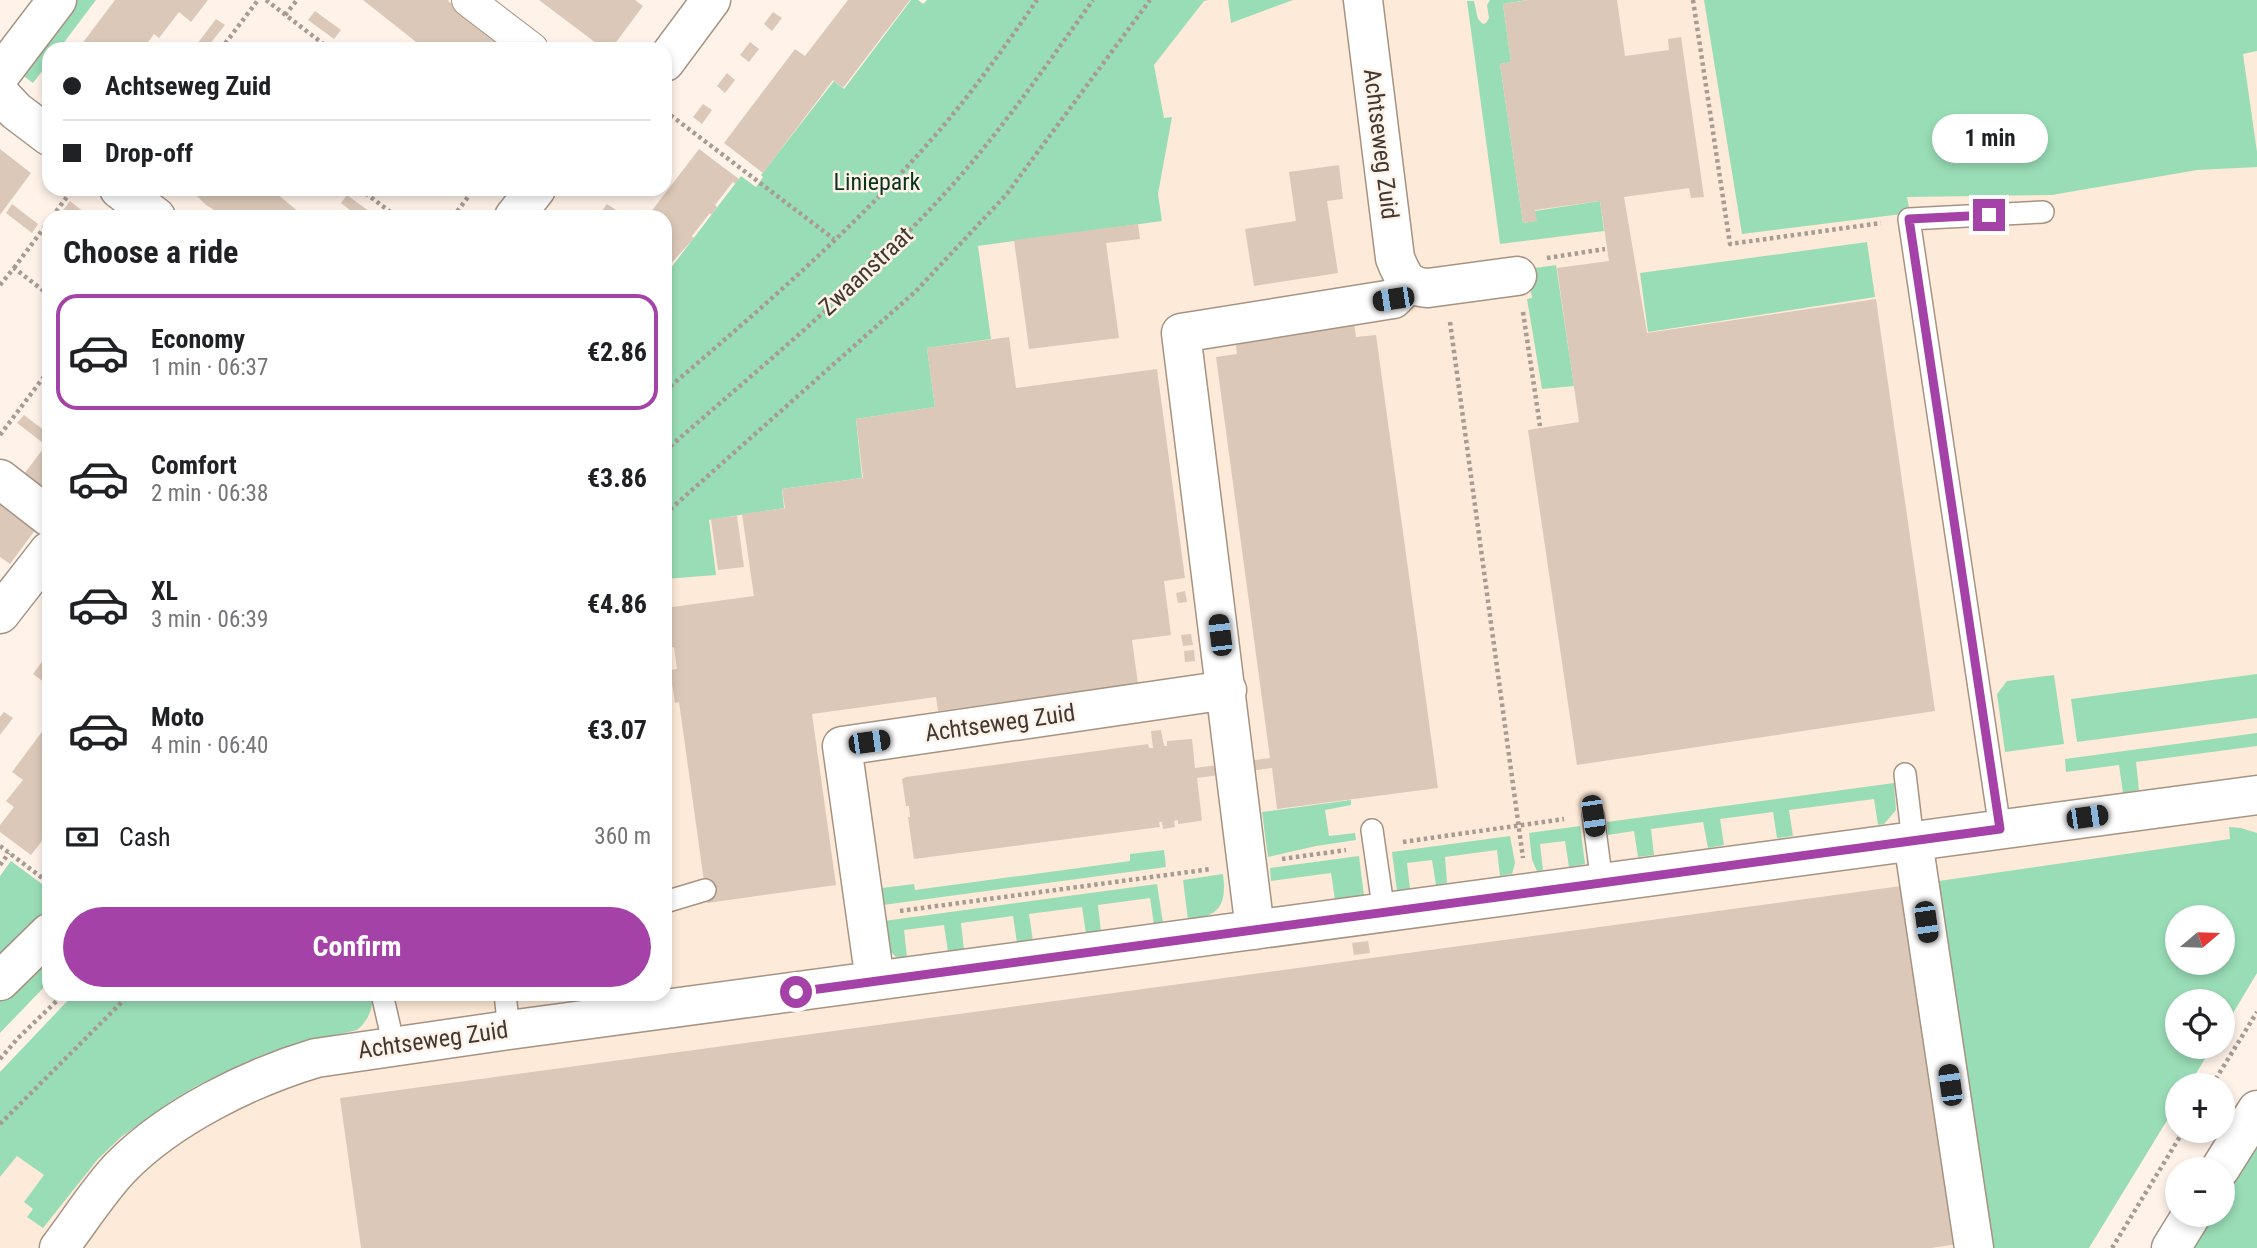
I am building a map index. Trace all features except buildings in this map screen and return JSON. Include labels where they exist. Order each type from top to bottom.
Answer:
[{"type":"street","points":[[0,75],[57,0]]},
{"type":"street","points":[[468,0],[523,42]]},
{"type":"street","points":[[672,53],[711,0]]},
{"type":"street","name":"Achtseweg Zuid","points":[[1363,0],[1395,258],[1403,277],[1427,285]]},
{"type":"street","points":[[0,94],[16,111],[42,130]]},
{"type":"street","points":[[129,196],[147,210]]},
{"type":"street","points":[[520,210],[530,196]]},
{"type":"street","points":[[1255,930],[1181,332],[1393,299],[1427,285],[1517,276]]},
{"type":"street","points":[[0,480],[42,512]]},
{"type":"street","points":[[0,614],[42,560]]},
{"type":"street","name":"Achtseweg Zuid","points":[[875,982],[842,746],[1227,690]]},
{"type":"street","name":"Achtseweg Zuid","points":[[672,999],[875,982],[2000,829],[2250,799]]},
{"type":"street","points":[[1913,841],[1974,1248]]},
{"type":"street","points":[[0,981],[42,940]]},
{"type":"street","name":"Achtseweg Zuid","points":[[59,1248],[120,1169],[150,1141],[230,1090],[316,1058],[394,1046],[507,1012],[642,1001]]},
{"type":"street","points":[[2228,1157],[2257,1110]]},
{"type":"street","points":[[2171,1248],[2184,1227]]},
{"type":"lane","points":[[2000,829],[1909,219],[2043,212]]},
{"type":"lane","points":[[1905,774],[1913,841]]},
{"type":"lane","points":[[1593,816],[1602,883]]},
{"type":"lane","points":[[1372,830],[1384,913]]},
{"type":"lane","points":[[672,900],[705,890]]},
{"type":"lane","points":[[384,1001],[394,1046]]},
{"type":"path","points":[[226,42],[258,0]]},
{"type":"path","points":[[266,0],[321,42]]},
{"type":"path","points":[[285,15],[297,0]]},
{"type":"path","name":"Zwaanstraat","points":[[672,385],[738,328],[894,180],[946,122],[1037,0]]},
{"type":"path","name":"Zwaanstraat","points":[[672,445],[838,299],[911,230],[1016,108],[1093,0]]},
{"type":"path","points":[[672,508],[916,292],[1006,195],[1150,0]]},
{"type":"path","points":[[1693,0],[1730,244],[1909,219]]},
{"type":"path","points":[[672,116],[834,239]]},
{"type":"path","points":[[57,210],[67,196]]},
{"type":"path","points":[[369,196],[388,210]]},
{"type":"path","points":[[0,285],[42,230]]},
{"type":"path","points":[[1540,426],[1517,276],[1540,259],[1605,249]]},
{"type":"path","points":[[14,268],[42,290]]},
{"type":"path","points":[[1427,285],[1527,893]]},
{"type":"path","points":[[0,435],[42,379]]},
{"type":"path","points":[[0,846],[42,877]]},
{"type":"path","points":[[0,865],[9,853]]},
{"type":"path","points":[[0,1059],[57,1001]]},
{"type":"path","points":[[0,1124],[123,1001]]},
{"type":"path","points":[[2219,1073],[2257,1012]]},
{"type":"path","points":[[2112,1248],[2176,1143]]},
{"type":"shaded area","points":[[1163,0],[2257,0],[2257,973],[2235,1010],[2235,989],[2165,989],[2165,1059],[2205,1059],[2196,1073],[2165,1073],[2165,1124],[2089,1248],[0,1248],[0,1171],[150,1001],[672,1001],[672,515]]},
{"type":"green space","points":[[75,0],[96,0],[64,42],[44,42]]},
{"type":"green space","name":"Liniepark","points":[[911,0],[918,0],[923,4],[927,0],[1208,0],[1204,1],[1154,65],[1164,118],[1172,117],[1158,194],[1162,221],[978,246],[991,339],[927,348],[935,407],[856,419],[862,478],[782,489],[784,508],[709,520],[716,575],[672,578],[672,266],[741,176],[756,187],[763,177],[761,175],[834,81],[844,89]]},
{"type":"green space","points":[[1228,0],[1293,0],[1231,23]]},
{"type":"green space","points":[[1490,0],[1528,0],[1503,4],[1511,62],[1500,64],[1523,223],[1536,221],[1535,211],[1600,201],[1604,231],[1500,244],[1467,1],[1474,1],[1478,19],[1483,24],[1489,18],[1487,5]]},
{"type":"green space","points":[[1704,0],[2257,0],[2257,51],[2243,54],[2257,167],[2197,170],[2052,195],[1907,197],[1910,213],[1742,234]]},
{"type":"green space","points":[[42,45],[42,71],[33,83],[21,74]]},
{"type":"green space","points":[[1867,242],[1875,297],[1648,332],[1640,273]]},
{"type":"green space","points":[[1556,265],[1574,386],[1542,389],[1527,299],[1532,298],[1528,269]]},
{"type":"green space","points":[[2257,674],[2257,718],[2077,742],[2071,699]]},
{"type":"green space","points":[[2054,675],[2064,744],[2005,752],[1997,694],[2007,681]]},
{"type":"green space","points":[[2257,733],[2257,746],[2136,762],[2139,790],[2123,793],[2119,765],[2066,772],[2065,759]]},
{"type":"green space","points":[[1894,783],[1896,810],[1884,824],[1878,825],[1874,799],[1789,810],[1793,836],[1777,838],[1773,812],[1720,819],[1724,845],[1708,848],[1703,822],[1651,829],[1654,855],[1638,857],[1634,831],[1608,835],[1607,822]]},
{"type":"green space","points":[[1351,800],[1351,805],[1325,810],[1329,836],[1355,833],[1356,840],[1268,857],[1262,812]]},
{"type":"green space","points":[[1580,826],[1585,864],[1569,867],[1565,841],[1540,844],[1543,870],[1537,871],[1532,860],[1529,833]]},
{"type":"green space","points":[[2229,827],[2257,833],[2257,973],[2235,1010],[2235,989],[2165,989],[2165,1059],[2205,1059],[2196,1073],[2165,1073],[2165,1124],[2089,1248],[1988,1248],[1939,881],[2230,839]]},
{"type":"green space","points":[[1510,836],[1515,863],[1512,874],[1500,876],[1497,850],[1445,857],[1447,883],[1436,885],[1432,860],[1407,863],[1410,889],[1397,891],[1392,852]]},
{"type":"green space","points":[[1164,850],[1166,867],[883,905],[882,888],[914,884],[915,890],[1130,861],[1130,854]]},
{"type":"green space","points":[[1359,856],[1364,896],[1335,900],[1331,873],[1271,881],[1270,868]]},
{"type":"green space","points":[[11,861],[42,884],[42,925],[0,968],[0,876]]},
{"type":"green space","points":[[1223,874],[1224,894],[1219,908],[1207,916],[1188,920],[1183,880]]},
{"type":"green space","points":[[1157,884],[1163,923],[1154,925],[1150,898],[1098,905],[1101,932],[1086,934],[1082,907],[1029,914],[1033,941],[1017,943],[1013,916],[961,923],[964,950],[948,952],[944,925],[904,930],[907,957],[896,957],[889,950],[884,921]]},
{"type":"green space","points":[[42,951],[42,989],[0,1033],[0,994]]},
{"type":"green space","points":[[67,1001],[372,1001],[369,1014],[357,1030],[291,1046],[249,1061],[173,1100],[121,1137],[98,1159],[43,1228],[27,1217],[33,1209],[24,1202],[44,1175],[17,1156],[0,1177],[0,1072]]},
{"type":"green space","points":[[2257,1136],[2257,1248],[2189,1248],[2202,1227],[2235,1227],[2235,1173]]},
{"type":"route","points":[[796,992],[2000,829],[1909,219],[1989,215]]}]
